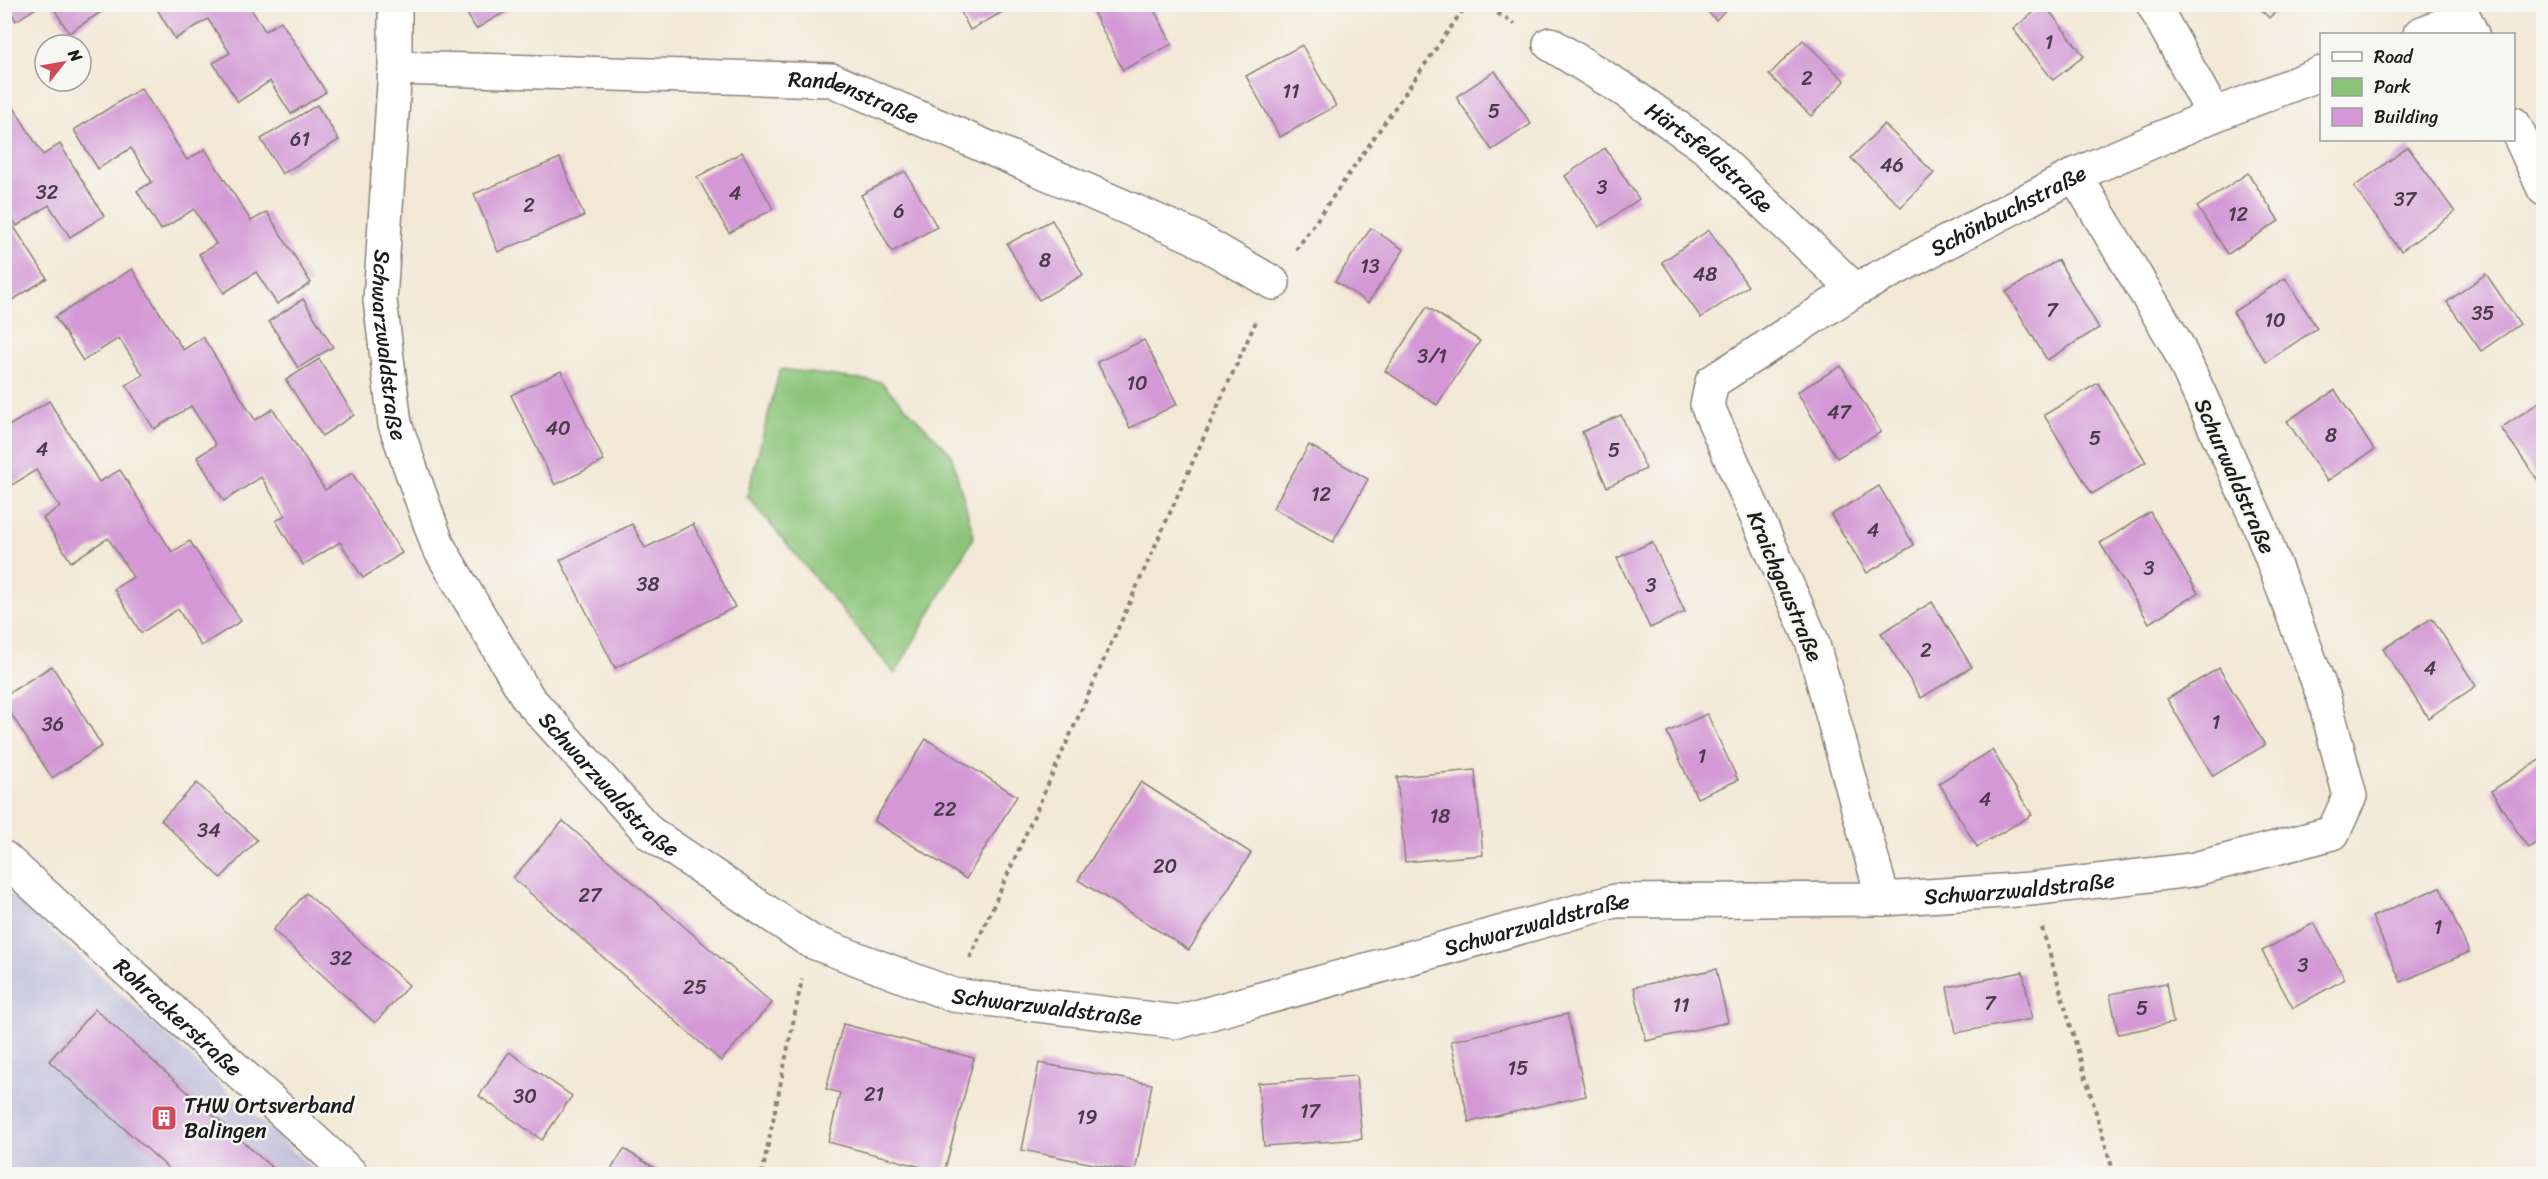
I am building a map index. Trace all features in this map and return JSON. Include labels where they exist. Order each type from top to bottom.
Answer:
[{"type":"street","name":"Schwarzwaldstraße","points":[[395,4],[395,68],[380,300],[395,424],[438,546],[528,698],[650,833],[810,940],[953,994],[1178,1022],[1615,901],[1883,899],[2030,889],[2190,870],[2334,833],[2350,796]]},
{"type":"street","points":[[2153,4],[2214,114]]},
{"type":"street","points":[[2423,33],[2464,19]]},
{"type":"street","name":"Härtsfeldstraße","points":[[1550,44],[1626,91],[1708,150],[1855,290]]},
{"type":"street","name":"Randenstraße","points":[[395,68],[832,80],[1192,236],[1273,283]]},
{"type":"street","name":"Schönbuchstraße","points":[[1713,382],[1855,290],[2075,175],[2214,114],[2320,74]]},
{"type":"street","points":[[2515,126],[2544,189]]},
{"type":"street","name":"Schurwaldstraße","points":[[2075,175],[2177,345],[2259,524],[2324,698],[2350,796]]},
{"type":"street","name":"Kraichgaustraße","points":[[1713,382],[1707,405],[1812,641],[1883,899]]},
{"type":"street","name":"Rohrackerstraße","points":[[4,858],[351,1174]]},
{"type":"path","points":[[953,994],[1273,283],[1467,4]]},
{"type":"path","points":[[2030,889],[2114,1174]]},
{"type":"path","points":[[762,1174],[810,940]]},
{"type":"shaded area","points":[[5,889],[319,1174],[5,1174]]},
{"type":"green space","points":[[780,369],[881,382],[951,454],[974,536],[895,674],[747,496]]},
{"type":"building","points":[[6,4],[42,4],[16,21]]},
{"type":"building","points":[[51,4],[100,4],[104,10],[69,33]]},
{"type":"building","points":[[154,4],[248,4],[265,31],[281,21],[326,92],[291,114],[270,81],[238,102],[213,63],[230,53],[208,19],[175,39]]},
{"type":"building","points":[[461,4],[518,4],[476,29]]},
{"type":"building","points":[[957,4],[1017,4],[970,30]]},
{"type":"building","points":[[1089,4],[1151,4],[1172,44],[1123,70]]},
{"type":"building","points":[[1700,4],[1731,4],[1716,20]]},
{"type":"building","points":[[2044,4],[2084,56],[2053,80],[2013,29]]},
{"type":"building","points":[[2256,4],[2283,4],[2269,18]]},
{"type":"building","points":[[1803,40],[1845,81],[1811,116],[1769,75]]},
{"type":"building","points":[[1302,45],[1336,106],[1280,137],[1246,76]]},
{"type":"building","points":[[1495,71],[1531,124],[1492,150],[1456,97]]},
{"type":"building","points":[[141,88],[187,160],[205,149],[251,221],[267,212],[311,283],[277,304],[256,272],[224,293],[199,254],[216,244],[194,209],[161,230],[137,191],[152,182],[131,148],[98,169],[74,130]]},
{"type":"building","points":[[5,93],[43,155],[60,144],[104,216],[70,237],[49,205],[17,226],[4,207],[4,179],[9,177],[5,170]]},
{"type":"building","points":[[317,105],[339,140],[282,174],[261,139]]},
{"type":"building","points":[[1884,124],[1934,173],[1901,207],[1851,158]]},
{"type":"building","points":[[2408,147],[2455,212],[2401,251],[2354,187]]},
{"type":"building","points":[[1605,148],[1639,199],[1599,227],[1565,176]]},
{"type":"building","points":[[742,152],[773,209],[729,233],[697,177]]},
{"type":"building","points":[[560,158],[584,216],[498,252],[474,194]]},
{"type":"building","points":[[905,171],[937,227],[892,252],[861,195]]},
{"type":"building","points":[[2248,173],[2279,221],[2228,254],[2197,207]]},
{"type":"building","points":[[4,211],[47,278],[13,300],[4,288]]},
{"type":"building","points":[[1052,220],[1083,275],[1039,300],[1007,244]]},
{"type":"building","points":[[1371,228],[1404,250],[1368,303],[1335,281]]},
{"type":"building","points":[[1709,230],[1748,286],[1701,318],[1662,262]]},
{"type":"building","points":[[2058,260],[2099,328],[2047,360],[2006,292]]},
{"type":"building","points":[[132,269],[183,350],[203,337],[255,420],[273,409],[325,490],[352,473],[402,553],[363,578],[340,542],[303,565],[276,521],[285,515],[261,477],[224,501],[197,457],[216,445],[191,406],[154,429],[126,385],[143,375],[119,338],[83,361],[55,317]]},
{"type":"building","points":[[2486,274],[2520,324],[2481,351],[2447,302]]},
{"type":"building","points":[[2285,278],[2317,328],[2266,362],[2233,312]]},
{"type":"building","points":[[303,299],[333,347],[298,368],[269,321]]},
{"type":"building","points":[[1427,307],[1480,341],[1437,405],[1385,371]]},
{"type":"building","points":[[1144,340],[1177,404],[1130,428],[1097,362]]},
{"type":"building","points":[[319,359],[354,415],[322,436],[286,380]]},
{"type":"building","points":[[1841,366],[1881,432],[1837,458],[1797,392]]},
{"type":"building","points":[[561,371],[604,461],[555,485],[511,395]]},
{"type":"building","points":[[2098,383],[2146,462],[2092,494],[2044,415]]},
{"type":"building","points":[[2335,390],[2374,450],[2327,481],[2287,421]]},
{"type":"building","points":[[49,401],[99,482],[120,470],[172,552],[190,541],[241,621],[201,646],[178,609],[141,633],[114,589],[133,577],[108,538],[71,562],[43,518],[60,507],[36,470],[4,490],[4,429]]},
{"type":"building","points":[[2540,402],[2544,407],[2544,484],[2542,486],[2501,428]]},
{"type":"building","points":[[1621,415],[1646,469],[1607,487],[1582,432]]},
{"type":"building","points":[[1309,445],[1368,479],[1333,542],[1273,508]]},
{"type":"building","points":[[1879,486],[1914,545],[1867,573],[1831,515]]},
{"type":"building","points":[[2150,512],[2198,593],[2149,623],[2100,543]]},
{"type":"building","points":[[632,524],[645,548],[693,524],[735,607],[615,668],[560,560]]},
{"type":"building","points":[[1652,542],[1685,612],[1650,628],[1617,558]]},
{"type":"building","points":[[1932,602],[1972,667],[1921,698],[1881,633]]},
{"type":"building","points":[[2432,618],[2476,686],[2428,718],[2383,649]]},
{"type":"building","points":[[52,666],[102,746],[52,778],[4,703],[4,696]]},
{"type":"building","points":[[2219,668],[2265,745],[2213,776],[2167,699]]},
{"type":"building","points":[[1707,714],[1738,780],[1697,798],[1667,732]]},
{"type":"building","points":[[926,739],[1017,796],[966,879],[874,821]]},
{"type":"building","points":[[1992,750],[2032,815],[1977,847],[1939,783]]},
{"type":"building","points":[[2544,757],[2544,838],[2528,848],[2491,791]]},
{"type":"building","points":[[1475,770],[1483,855],[1405,862],[1397,777]]},
{"type":"building","points":[[1141,782],[1251,853],[1189,950],[1078,880]]},
{"type":"building","points":[[197,783],[257,840],[221,878],[161,820]]},
{"type":"building","points":[[563,821],[772,1003],[721,1061],[513,878]]},
{"type":"building","points":[[2440,887],[2469,952],[2401,982],[2372,917]]},
{"type":"building","points":[[306,893],[409,985],[375,1023],[273,930]]},
{"type":"building","points":[[2314,923],[2345,979],[2293,1008],[2262,951]]},
{"type":"building","points":[[1716,969],[1728,1022],[1646,1041],[1634,987]]},
{"type":"building","points":[[2023,972],[2032,1019],[1956,1033],[1947,987]]},
{"type":"building","points":[[2166,983],[2173,1023],[2118,1034],[2110,994]]},
{"type":"building","name":"THW Ortsverband Balingen","points":[[95,1009],[279,1174],[175,1174],[49,1061]]},
{"type":"building","points":[[1567,1014],[1586,1096],[1469,1122],[1451,1041]]},
{"type":"building","points":[[843,1024],[974,1058],[944,1173],[828,1142],[840,1093],[826,1089]]},
{"type":"building","points":[[509,1052],[572,1096],[542,1140],[479,1096]]},
{"type":"building","points":[[1039,1063],[1152,1084],[1135,1172],[1022,1150]]},
{"type":"building","points":[[1356,1076],[1362,1139],[1264,1146],[1258,1083]]},
{"type":"building","points":[[624,1149],[664,1174],[608,1174]]},
{"type":"place","name":"THW Ortsverband Balingen","points":[[164,1118]]}]
